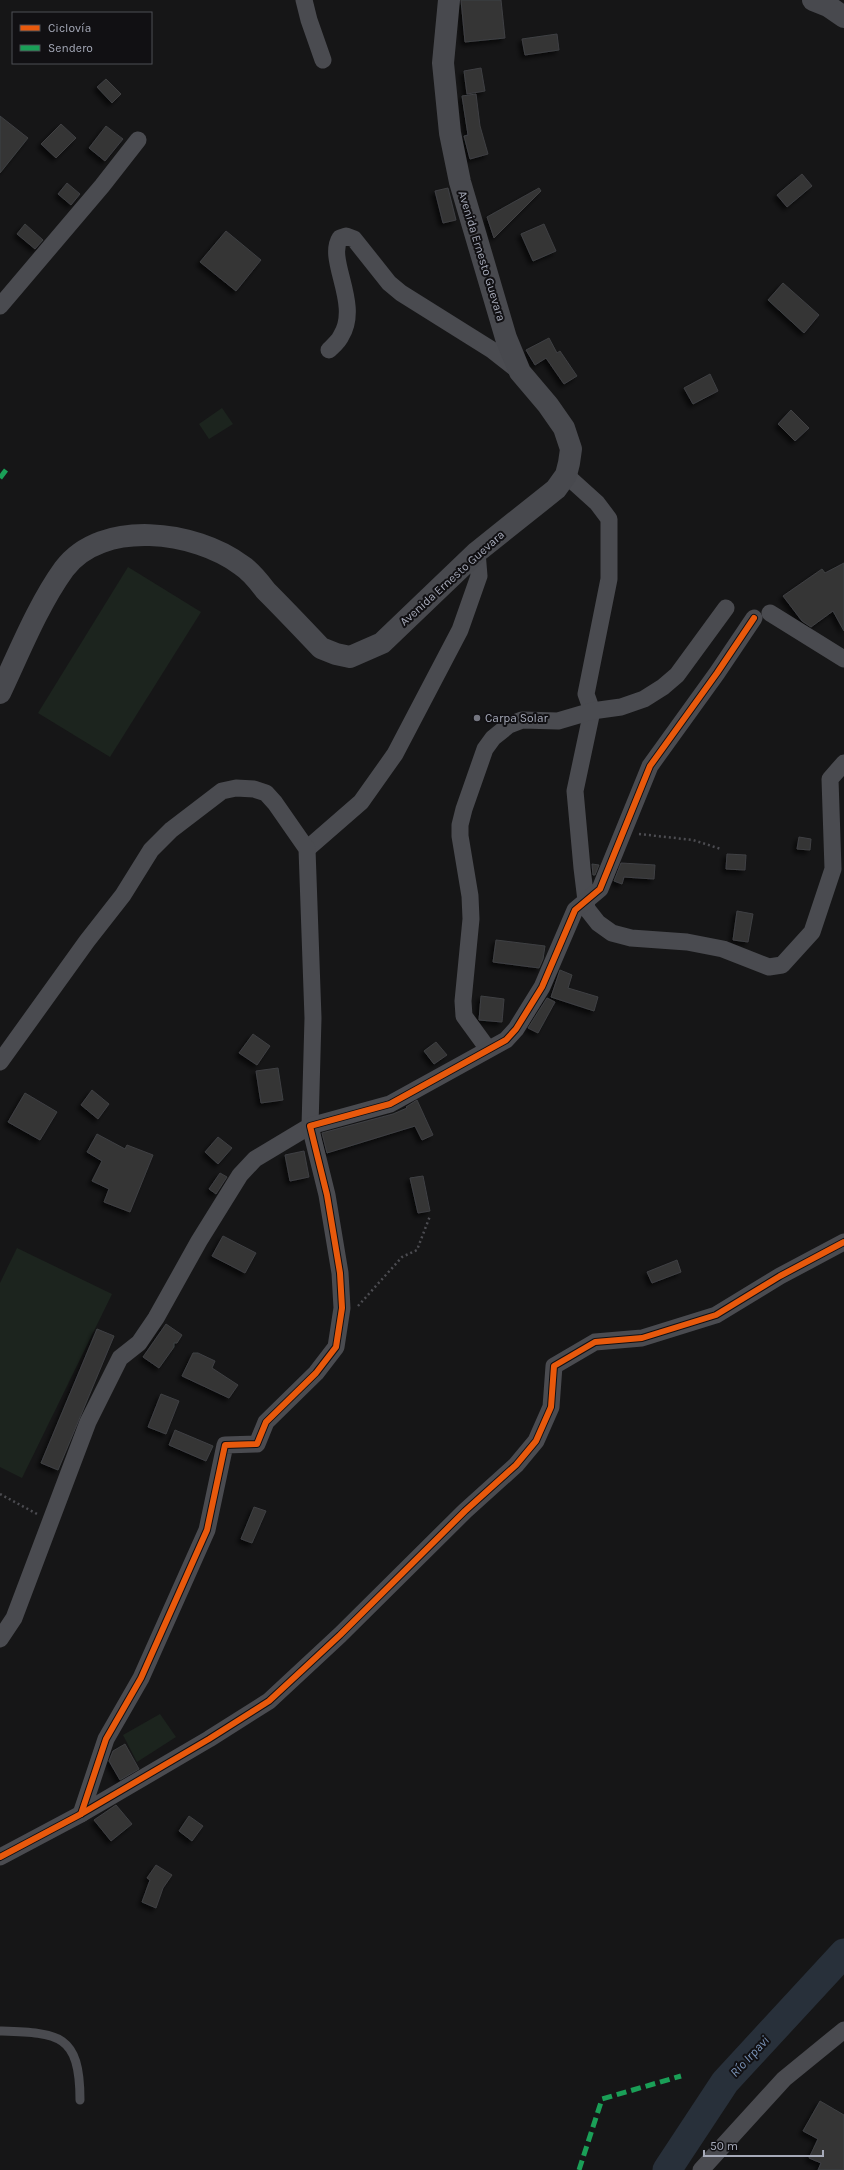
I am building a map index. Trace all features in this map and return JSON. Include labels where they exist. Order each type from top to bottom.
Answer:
[{"type":"main road","name":"Avenida Ernesto Guevara","points":[[0,692],[40,610],[64,569],[78,555],[100,542],[128,535],[153,535],[188,540],[222,553],[242,565],[321,648],[336,654],[350,657],[382,643],[477,552],[556,489],[566,475],[571,449],[564,428],[548,405],[520,372],[506,338],[460,182],[450,133],[443,63],[449,0]]},
{"type":"main road","points":[[813,0],[828,6],[844,17]]},
{"type":"street","points":[[304,0],[308,20],[323,60]]},
{"type":"street","points":[[0,306],[102,186],[138,140]]},
{"type":"street","points":[[329,350],[341,337],[347,323],[347,298],[336,247],[340,238],[346,236],[354,239],[389,283],[401,293],[492,350],[520,372]]},
{"type":"street","points":[[566,475],[597,503],[609,519],[609,579],[586,694],[592,711],[576,791],[586,899],[588,909],[598,923],[612,933],[631,938],[687,942],[723,949],[769,967],[782,965],[812,932],[833,868],[830,779],[844,763]]},
{"type":"street","points":[[307,849],[361,802],[395,754],[460,630],[479,576],[477,552]]},
{"type":"street","points":[[488,1050],[464,1016],[462,1001],[471,919],[470,896],[460,836],[460,825],[464,809],[485,749],[493,738],[509,725],[522,720],[558,720],[592,711],[621,707],[644,699],[663,687],[677,675],[726,608]]},
{"type":"street","points":[[0,1639],[14,1618],[88,1422],[120,1358],[139,1343],[156,1318],[240,1175],[254,1159],[310,1126],[390,1104],[506,1040],[516,1029],[542,987],[575,910],[600,888],[624,833],[650,766],[717,673],[762,615],[844,659]]},
{"type":"street","points":[[0,1062],[87,941],[123,895],[151,850],[171,830],[222,791],[236,788],[254,789],[266,793],[282,811],[307,849],[313,1018],[310,1126],[327,1195],[340,1273],[342,1308],[336,1347],[316,1373],[266,1422],[257,1444],[225,1445],[207,1530],[141,1678],[106,1739],[81,1814]]},
{"type":"street","points":[[0,1857],[81,1814],[209,1739],[269,1701],[340,1635],[465,1511],[516,1465],[536,1441],[551,1407],[554,1366],[595,1342],[642,1338],[716,1315],[780,1276],[844,1242]]},
{"type":"street","points":[[707,2169],[784,2079],[844,2030]]},
{"type":"lane","points":[[0,2031],[44,2033],[63,2041],[73,2054],[80,2074],[80,2100]]},
{"type":"path","points":[[624,833],[693,840],[721,849]]},
{"type":"path","points":[[338,1328],[402,1257],[417,1250],[430,1216]]},
{"type":"path","points":[[0,1494],[50,1522]]},
{"type":"shaded area","points":[[222,408],[233,424],[209,439],[199,424]]},
{"type":"shaded area","points":[[128,567],[201,612],[110,757],[38,713]]},
{"type":"shaded area","points":[[17,1248],[112,1294],[22,1478],[0,1467],[0,1283]]},
{"type":"shaded area","points":[[160,1714],[176,1737],[137,1762],[123,1735]]},
{"type":"building","points":[[461,0],[501,0],[505,38],[465,42]]},
{"type":"building","points":[[557,34],[559,50],[525,55],[522,39]]},
{"type":"building","points":[[481,68],[485,91],[467,94],[464,71]]},
{"type":"building","points":[[106,79],[121,94],[112,103],[97,87]]},
{"type":"building","points":[[476,94],[480,126],[488,154],[470,159],[464,136],[468,135],[462,96]]},
{"type":"building","points":[[0,116],[28,138],[0,173]]},
{"type":"building","points":[[61,124],[76,138],[56,158],[41,144]]},
{"type":"building","points":[[106,126],[123,139],[105,161],[89,148]]},
{"type":"building","points":[[802,174],[812,186],[787,207],[777,195]]},
{"type":"building","points":[[67,183],[80,194],[71,205],[58,194]]},
{"type":"building","points":[[448,188],[456,220],[443,223],[435,191]]},
{"type":"building","points":[[539,188],[541,191],[494,238],[487,217]]},
{"type":"building","points":[[25,224],[43,240],[35,249],[17,234]]},
{"type":"building","points":[[544,224],[556,251],[533,261],[521,234]]},
{"type":"building","points":[[226,231],[261,260],[236,291],[200,262]]},
{"type":"building","points":[[783,283],[819,315],[804,333],[768,300]]},
{"type":"building","points":[[549,338],[557,353],[560,351],[577,376],[564,384],[546,358],[535,365],[526,350]]},
{"type":"building","points":[[710,374],[718,391],[693,404],[684,388]]},
{"type":"building","points":[[791,410],[809,428],[795,441],[778,424]]},
{"type":"building","points":[[844,563],[844,631],[833,611],[811,627],[802,621],[783,596],[822,569],[825,573]]},
{"type":"building","points":[[799,837],[811,839],[810,850],[797,849]]},
{"type":"building","points":[[727,854],[746,855],[745,870],[726,869]]},
{"type":"building","points":[[621,863],[655,865],[654,879],[624,877],[622,884],[614,881]]},
{"type":"building","points":[[592,864],[599,865],[595,875],[593,875]]},
{"type":"building","points":[[737,911],[753,914],[748,942],[733,940]]},
{"type":"building","points":[[496,940],[545,946],[543,959],[539,968],[493,962]]},
{"type":"building","points":[[560,970],[572,975],[568,988],[598,997],[594,1011],[551,997]]},
{"type":"building","points":[[481,996],[504,999],[502,1022],[479,1020]]},
{"type":"building","points":[[547,998],[555,1002],[538,1033],[528,1028]]},
{"type":"building","points":[[253,1034],[270,1046],[257,1065],[239,1053]]},
{"type":"building","points":[[436,1042],[447,1055],[434,1064],[424,1051]]},
{"type":"building","points":[[278,1068],[283,1100],[261,1103],[256,1071]]},
{"type":"building","points":[[92,1090],[109,1104],[98,1119],[81,1105]]},
{"type":"building","points":[[25,1093],[57,1112],[40,1140],[8,1122]]},
{"type":"building","points":[[417,1100],[433,1135],[422,1140],[415,1126],[327,1153],[322,1133],[393,1114],[407,1108],[406,1107]]},
{"type":"building","points":[[97,1134],[125,1149],[127,1145],[153,1155],[130,1212],[104,1202],[109,1189],[92,1181],[102,1161],[87,1152]]},
{"type":"building","points":[[218,1137],[232,1148],[218,1164],[205,1152]]},
{"type":"building","points":[[304,1151],[309,1177],[290,1181],[285,1155]]},
{"type":"building","points":[[220,1173],[227,1177],[216,1194],[209,1189]]},
{"type":"building","points":[[423,1176],[430,1211],[418,1213],[410,1178]]},
{"type":"building","points":[[223,1236],[256,1253],[245,1273],[212,1256]]},
{"type":"building","points":[[677,1260],[681,1272],[652,1283],[647,1272]]},
{"type":"building","points":[[166,1324],[182,1335],[177,1343],[174,1343],[174,1347],[159,1368],[143,1357]]},
{"type":"building","points":[[97,1329],[114,1336],[58,1470],[41,1463]]},
{"type":"building","points":[[193,1353],[198,1353],[215,1361],[212,1368],[238,1385],[229,1398],[182,1376]]},
{"type":"building","points":[[161,1394],[179,1401],[166,1434],[148,1427]]},
{"type":"building","points":[[175,1430],[213,1446],[206,1461],[169,1445]]},
{"type":"building","points":[[254,1507],[266,1511],[252,1543],[241,1539]]},
{"type":"building","points":[[125,1744],[139,1769],[120,1780],[109,1761],[113,1751]]},
{"type":"building","points":[[116,1805],[132,1824],[111,1841],[94,1820]]},
{"type":"building","points":[[189,1816],[203,1826],[192,1841],[179,1831]]},
{"type":"building","points":[[156,1865],[172,1875],[163,1888],[156,1908],[142,1902],[150,1880],[147,1878]]},
{"type":"building","points":[[820,2101],[844,2115],[844,2170],[818,2170],[821,2163],[809,2158],[818,2139],[803,2131]]},
{"type":"waterway","name":"Río Irpavi","points":[[667,2170],[725,2082],[844,1953]]},
{"type":"marked path","points":[[0,478],[9,466]]},
{"type":"marked path","points":[[579,2170],[602,2099],[681,2076]]},
{"type":"cycle path","points":[[81,1814],[106,1739],[141,1678],[207,1530],[225,1445],[257,1444],[266,1422],[316,1373],[336,1347],[342,1308],[340,1273],[327,1195],[310,1126],[390,1104],[506,1040],[516,1029],[542,987],[575,910],[600,889],[650,766],[717,673],[754,618]]},
{"type":"cycle path","points":[[0,1857],[81,1814],[209,1739],[269,1701],[340,1635],[465,1511],[516,1465],[536,1441],[551,1407],[554,1366],[595,1342],[642,1338],[716,1315],[780,1276],[844,1242]]},
{"type":"place","name":"Carpa Solar","points":[[477,718]]}]
